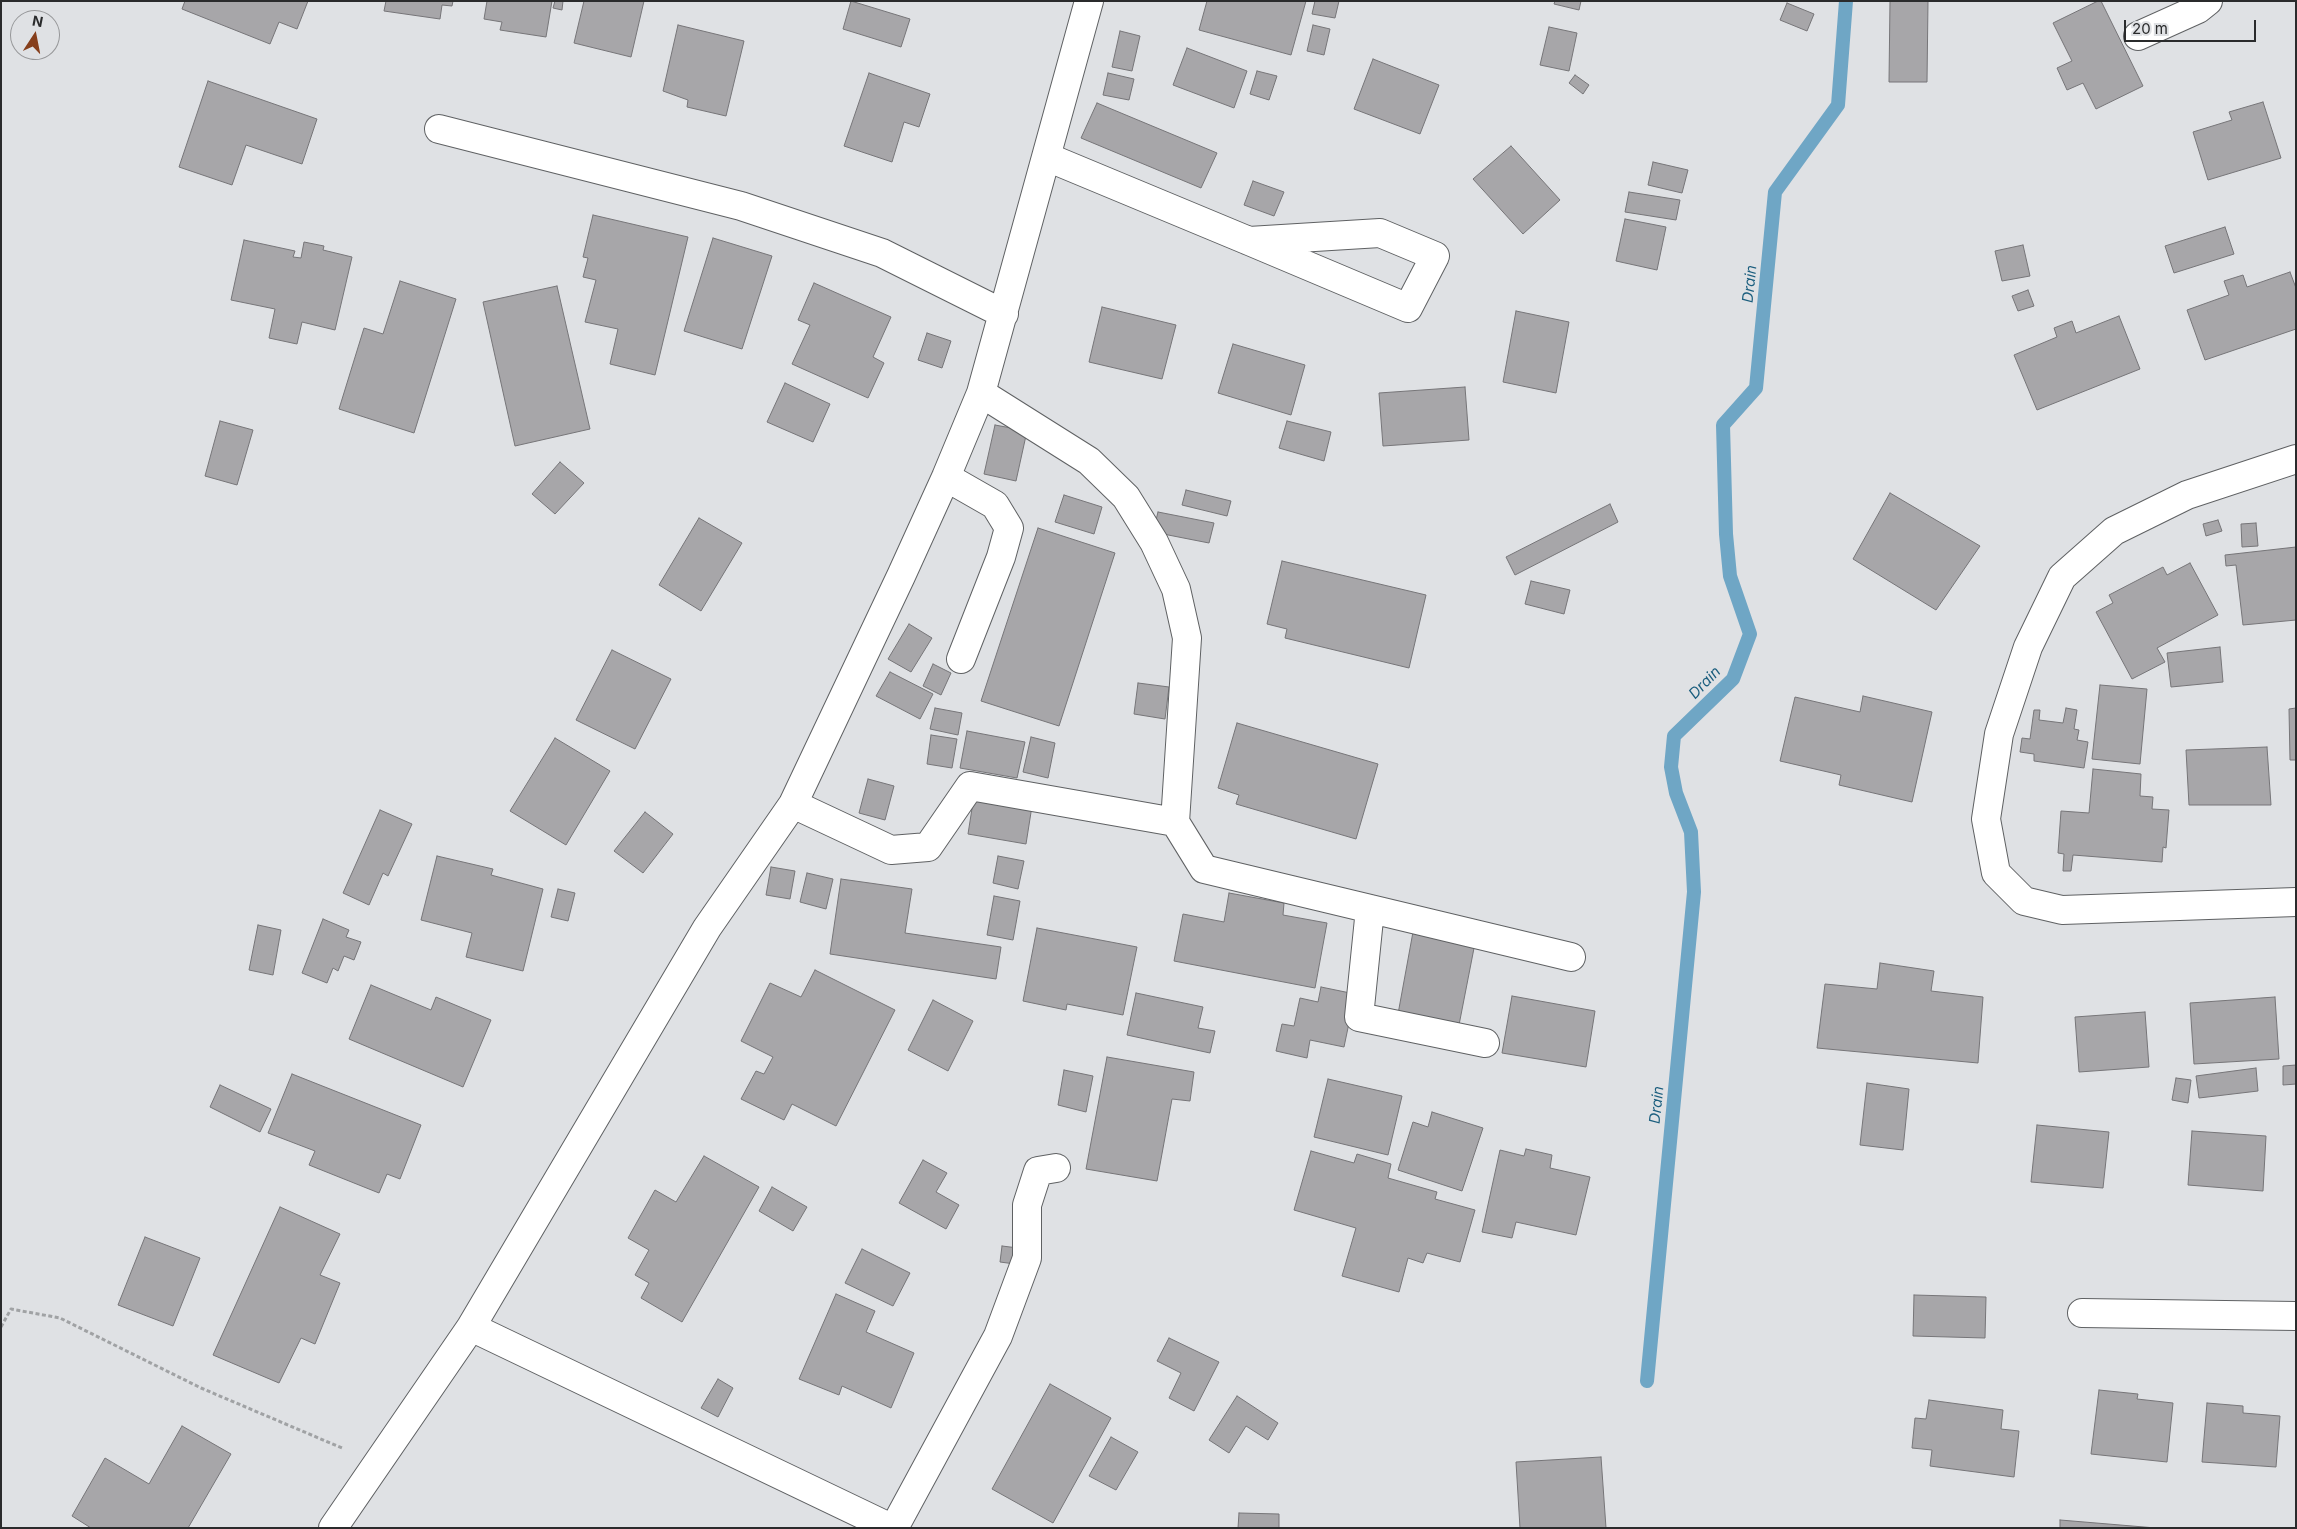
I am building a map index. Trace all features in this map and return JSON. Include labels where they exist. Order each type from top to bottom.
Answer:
[{"type":"street","points":[[333,1528],[472,1327],[707,928],[793,804],[946,477],[981,392],[1089,1]]},
{"type":"street","points":[[2138,36],[2198,10],[2208,1]]},
{"type":"street","points":[[439,129],[741,206],[882,254],[1004,314]]},
{"type":"street","points":[[1047,157],[1249,242],[1408,308],[1435,256],[1380,233],[1249,242]]},
{"type":"street","points":[[981,392],[1089,461],[1126,496],[1154,542],[1176,589],[1187,638],[1175,822],[1204,869],[1570,957]]},
{"type":"street","points":[[2296,459],[2187,495],[2114,531],[2062,577],[2028,647],[1999,734],[1986,819],[1996,873],[2024,901],[2062,910],[2296,902]]},
{"type":"street","points":[[946,477],[995,505],[1009,528],[1001,557],[961,659]]},
{"type":"street","points":[[793,804],[890,850],[928,847],[970,786],[1175,822]]},
{"type":"street","points":[[1370,909],[1359,1017],[1485,1042]]},
{"type":"street","points":[[472,1327],[892,1528],[998,1336],[1027,1258],[1027,1205],[1038,1171],[1056,1168]]},
{"type":"street","points":[[2082,1313],[2296,1316]]},
{"type":"path","points":[[1,1326],[11,1309],[60,1318],[201,1388],[377,1463]]},
{"type":"building","points":[[185,1],[308,1],[297,29],[279,22],[270,44],[182,9]]},
{"type":"building","points":[[386,1],[453,1],[452,6],[442,5],[440,19],[384,11]]},
{"type":"building","points":[[487,1],[552,1],[546,37],[500,30],[502,22],[484,19]]},
{"type":"building","points":[[555,1],[563,1],[562,10],[553,8]]},
{"type":"building","points":[[584,1],[644,1],[631,57],[574,43]]},
{"type":"building","points":[[851,1],[910,19],[901,47],[843,29]]},
{"type":"building","points":[[1207,1],[1306,1],[1291,55],[1199,30]]},
{"type":"building","points":[[1315,1],[1339,1],[1335,18],[1312,14]]},
{"type":"building","points":[[1555,1],[1581,1],[1579,10],[1554,4]]},
{"type":"building","points":[[1890,1],[1928,1],[1927,82],[1889,82]]},
{"type":"building","points":[[2101,1],[2143,86],[2096,109],[2083,83],[2067,90],[2057,68],[2072,61],[2053,23]]},
{"type":"building","points":[[1787,3],[1814,14],[1807,31],[1780,20]]},
{"type":"building","points":[[678,25],[744,41],[726,116],[687,107],[688,100],[663,91]]},
{"type":"building","points":[[1313,25],[1330,29],[1324,55],[1307,51]]},
{"type":"building","points":[[1549,27],[1577,33],[1569,71],[1540,65]]},
{"type":"building","points":[[1120,31],[1140,36],[1132,71],[1112,67]]},
{"type":"building","points":[[1187,48],[1247,71],[1234,108],[1173,85]]},
{"type":"building","points":[[1373,59],[1439,85],[1420,134],[1354,109]]},
{"type":"building","points":[[1257,71],[1277,76],[1269,100],[1250,94]]},
{"type":"building","points":[[869,73],[930,94],[919,127],[904,122],[892,162],[844,146]]},
{"type":"building","points":[[1108,73],[1134,79],[1129,100],[1103,95]]},
{"type":"building","points":[[1575,75],[1589,85],[1583,94],[1569,83]]},
{"type":"building","points":[[208,81],[317,119],[302,164],[246,145],[232,185],[179,167]]},
{"type":"building","points":[[2263,102],[2281,158],[2208,180],[2193,132],[2232,120],[2229,112]]},
{"type":"building","points":[[1097,103],[1217,153],[1201,188],[1081,138]]},
{"type":"building","points":[[1511,146],[1560,200],[1523,234],[1473,179]]},
{"type":"building","points":[[1653,162],[1688,170],[1682,193],[1648,185]]},
{"type":"building","points":[[1253,181],[1284,192],[1274,216],[1244,205]]},
{"type":"building","points":[[1629,192],[1680,200],[1676,220],[1625,212]]},
{"type":"building","points":[[593,215],[688,237],[655,375],[610,364],[618,329],[585,322],[596,280],[583,277],[588,258],[583,257]]},
{"type":"building","points":[[1625,219],[1666,227],[1657,270],[1616,261]]},
{"type":"building","points":[[2225,227],[2234,254],[2174,273],[2165,246]]},
{"type":"building","points":[[713,238],[772,256],[742,349],[684,331]]},
{"type":"building","points":[[244,240],[295,251],[293,257],[301,258],[304,242],[324,246],[323,250],[352,257],[335,330],[302,322],[297,344],[269,338],[275,309],[231,300]]},
{"type":"building","points":[[2023,245],[2030,276],[2002,281],[1995,251]]},
{"type":"building","points":[[2290,272],[2296,288],[2296,329],[2205,360],[2187,310],[2229,295],[2224,281],[2243,275],[2247,287]]},
{"type":"building","points":[[400,281],[456,299],[414,433],[339,409],[364,328],[383,334]]},
{"type":"building","points":[[814,283],[891,317],[873,357],[884,363],[868,398],[792,364],[810,325],[798,320]]},
{"type":"building","points":[[557,286],[590,429],[515,446],[483,302]]},
{"type":"building","points":[[2028,290],[2034,306],[2018,311],[2012,296]]},
{"type":"building","points":[[1102,307],[1176,325],[1162,379],[1089,362]]},
{"type":"building","points":[[1516,311],[1569,322],[1556,393],[1503,382]]},
{"type":"building","points":[[2119,316],[2140,369],[2037,410],[2014,355],[2057,337],[2054,328],[2072,321],[2076,333]]},
{"type":"building","points":[[927,333],[951,341],[942,368],[918,360]]},
{"type":"building","points":[[1233,344],[1305,365],[1291,415],[1218,393]]},
{"type":"building","points":[[785,383],[830,404],[813,442],[767,422]]},
{"type":"building","points":[[1465,387],[1469,440],[1383,446],[1379,393]]},
{"type":"building","points":[[220,421],[253,430],[237,485],[205,476]]},
{"type":"building","points":[[1287,421],[1331,432],[1324,461],[1279,448]]},
{"type":"building","points":[[995,425],[1027,431],[1016,481],[984,474]]},
{"type":"building","points":[[560,462],[584,483],[555,514],[532,494]]},
{"type":"building","points":[[1186,490],[1231,501],[1227,516],[1182,505]]},
{"type":"building","points":[[1890,493],[1980,546],[1936,610],[1853,559]]},
{"type":"building","points":[[1064,495],[1102,507],[1094,534],[1055,522]]},
{"type":"building","points":[[1610,504],[1618,522],[1515,575],[1506,557]]},
{"type":"building","points":[[1158,512],[1214,523],[1209,543],[1153,532]]},
{"type":"building","points":[[699,518],[742,543],[701,611],[659,585]]},
{"type":"building","points":[[2218,520],[2222,531],[2206,536],[2203,524]]},
{"type":"building","points":[[2256,523],[2258,546],[2242,547],[2241,524]]},
{"type":"building","points":[[1038,528],[1115,553],[1059,726],[981,701]]},
{"type":"building","points":[[2296,547],[2296,620],[2243,625],[2236,565],[2226,566],[2225,555]]},
{"type":"building","points":[[1282,561],[1426,595],[1409,668],[1285,638],[1287,629],[1267,624]]},
{"type":"building","points":[[2190,563],[2218,615],[2157,648],[2165,662],[2132,679],[2096,612],[2113,603],[2109,595],[2163,567],[2167,575]]},
{"type":"building","points":[[1531,581],[1570,590],[1564,614],[1525,604]]},
{"type":"building","points":[[909,624],[932,638],[911,672],[888,659]]},
{"type":"building","points":[[2220,647],[2223,682],[2171,687],[2167,653]]},
{"type":"building","points":[[612,650],[671,679],[635,749],[576,720]]},
{"type":"building","points":[[933,664],[951,673],[941,695],[923,686]]},
{"type":"building","points":[[890,672],[933,694],[920,719],[876,696]]},
{"type":"building","points":[[1138,683],[1169,687],[1165,719],[1134,714]]},
{"type":"building","points":[[2100,685],[2147,689],[2140,764],[2092,759]]},
{"type":"building","points":[[1863,696],[1932,712],[1912,802],[1839,785],[1841,775],[1780,761],[1795,697],[1860,712]]},
{"type":"building","points":[[935,708],[962,713],[958,735],[930,729]]},
{"type":"building","points":[[2066,708],[2077,710],[2074,729],[2079,730],[2077,740],[2088,742],[2084,768],[2034,761],[2034,754],[2020,752],[2022,738],[2030,739],[2034,710],[2040,710],[2039,720],[2063,723]]},
{"type":"building","points":[[2296,708],[2296,760],[2290,760],[2289,709]]},
{"type":"building","points":[[1237,723],[1378,764],[1356,839],[1236,804],[1239,795],[1218,788]]},
{"type":"building","points":[[967,731],[1025,742],[1017,778],[960,768]]},
{"type":"building","points":[[931,735],[957,739],[952,768],[927,764]]},
{"type":"building","points":[[1031,737],[1055,743],[1048,778],[1023,772]]},
{"type":"building","points":[[555,738],[610,771],[566,845],[510,811]]},
{"type":"building","points":[[2267,747],[2271,805],[2189,805],[2186,750]]},
{"type":"building","points":[[2093,769],[2141,774],[2140,796],[2153,797],[2152,809],[2169,810],[2166,848],[2163,847],[2162,862],[2073,855],[2071,871],[2063,871],[2064,854],[2058,853],[2061,811],[2089,813]]},
{"type":"building","points":[[868,779],[894,786],[885,820],[859,813]]},
{"type":"building","points":[[974,796],[1032,806],[1026,844],[968,834]]},
{"type":"building","points":[[380,810],[412,824],[388,876],[383,873],[369,905],[343,893]]},
{"type":"building","points":[[645,812],[673,834],[643,873],[614,851]]},
{"type":"building","points":[[437,856],[493,869],[491,875],[543,889],[523,971],[466,957],[472,933],[421,920]]},
{"type":"building","points":[[998,856],[1024,861],[1018,889],[993,883]]},
{"type":"building","points":[[771,867],[795,871],[790,899],[766,895]]},
{"type":"building","points":[[807,873],[833,879],[826,909],[800,902]]},
{"type":"building","points":[[841,879],[912,889],[905,933],[1001,947],[996,979],[830,954]]},
{"type":"building","points":[[558,889],[575,893],[568,921],[551,917]]},
{"type":"building","points":[[1229,893],[1284,903],[1283,915],[1327,923],[1315,988],[1174,961],[1183,914],[1224,922]]},
{"type":"building","points":[[994,896],[1020,901],[1013,940],[987,935]]},
{"type":"building","points":[[323,919],[349,930],[346,937],[361,942],[354,960],[344,956],[338,971],[333,968],[327,983],[302,973]]},
{"type":"building","points":[[258,925],[281,930],[273,975],[249,970]]},
{"type":"building","points":[[1037,928],[1137,947],[1123,1015],[1067,1004],[1066,1010],[1023,1001]]},
{"type":"building","points":[[1413,932],[1475,943],[1459,1025],[1398,1014]]},
{"type":"building","points":[[1880,963],[1934,971],[1931,991],[1983,997],[1978,1063],[1817,1048],[1825,984],[1877,989]]},
{"type":"building","points":[[815,970],[895,1010],[836,1126],[792,1104],[784,1120],[741,1099],[756,1071],[764,1074],[773,1057],[741,1041],[770,983],[801,997]]},
{"type":"building","points":[[371,985],[431,1010],[436,997],[491,1020],[463,1087],[349,1039]]},
{"type":"building","points":[[1321,987],[1355,994],[1344,1047],[1310,1040],[1307,1058],[1276,1051],[1282,1024],[1294,1026],[1300,998],[1318,1002]]},
{"type":"building","points":[[1136,993],[1203,1007],[1198,1028],[1215,1031],[1210,1053],[1127,1035]]},
{"type":"building","points":[[1512,996],[1595,1011],[1586,1067],[1502,1053]]},
{"type":"building","points":[[2275,997],[2279,1059],[2194,1064],[2190,1003]]},
{"type":"building","points":[[933,1000],[973,1021],[948,1071],[908,1050]]},
{"type":"building","points":[[2145,1012],[2149,1067],[2079,1072],[2075,1017]]},
{"type":"building","points":[[1107,1057],[1194,1072],[1190,1101],[1172,1099],[1157,1181],[1086,1169]]},
{"type":"building","points":[[2296,1065],[2296,1084],[2283,1085],[2283,1066]]},
{"type":"building","points":[[2256,1068],[2258,1091],[2199,1098],[2196,1076]]},
{"type":"building","points":[[1064,1070],[1093,1076],[1086,1112],[1058,1105]]},
{"type":"building","points":[[292,1074],[421,1125],[400,1179],[387,1174],[379,1193],[309,1165],[315,1151],[268,1133]]},
{"type":"building","points":[[2176,1078],[2191,1080],[2188,1103],[2172,1100]]},
{"type":"building","points":[[1328,1079],[1402,1096],[1388,1155],[1314,1137]]},
{"type":"building","points":[[1867,1083],[1909,1089],[1903,1150],[1860,1145]]},
{"type":"building","points":[[220,1085],[271,1109],[260,1132],[210,1107]]},
{"type":"building","points":[[1432,1112],[1483,1128],[1462,1191],[1398,1170],[1413,1122],[1428,1127]]},
{"type":"building","points":[[2037,1125],[2109,1132],[2103,1188],[2031,1182]]},
{"type":"building","points":[[2192,1131],[2266,1136],[2263,1191],[2188,1185]]},
{"type":"building","points":[[1526,1149],[1552,1155],[1550,1168],[1590,1177],[1576,1235],[1516,1222],[1512,1238],[1482,1232],[1500,1150],[1524,1156]]},
{"type":"building","points":[[1311,1151],[1354,1163],[1357,1154],[1391,1164],[1388,1178],[1437,1192],[1435,1199],[1475,1210],[1460,1262],[1427,1253],[1423,1263],[1408,1258],[1399,1292],[1342,1276],[1356,1228],[1294,1210]]},
{"type":"building","points":[[704,1156],[759,1187],[682,1322],[641,1298],[649,1283],[635,1275],[649,1250],[628,1238],[655,1190],[676,1202]]},
{"type":"building","points":[[923,1160],[947,1173],[936,1192],[959,1205],[946,1229],[899,1203]]},
{"type":"building","points":[[772,1187],[807,1207],[793,1231],[759,1211]]},
{"type":"building","points":[[280,1207],[340,1234],[320,1275],[340,1283],[315,1344],[301,1338],[279,1383],[213,1355]]},
{"type":"building","points":[[145,1237],[200,1258],[173,1326],[118,1305]]},
{"type":"building","points":[[1002,1246],[1018,1248],[1015,1264],[1000,1262]]},
{"type":"building","points":[[862,1249],[910,1273],[893,1306],[845,1283]]},
{"type":"building","points":[[836,1294],[875,1311],[866,1332],[914,1353],[891,1408],[842,1386],[839,1395],[799,1379]]},
{"type":"building","points":[[1914,1295],[1986,1297],[1985,1338],[1913,1336]]},
{"type":"building","points":[[1169,1338],[1219,1362],[1194,1411],[1169,1398],[1181,1373],[1157,1361]]},
{"type":"building","points":[[718,1379],[733,1388],[718,1417],[701,1408]]},
{"type":"building","points":[[1050,1384],[1111,1418],[1053,1523],[992,1489]]},
{"type":"building","points":[[2099,1390],[2138,1394],[2137,1399],[2173,1403],[2167,1462],[2091,1454]]},
{"type":"building","points":[[1237,1396],[1278,1423],[1268,1440],[1246,1426],[1229,1453],[1209,1440]]},
{"type":"building","points":[[1929,1400],[2003,1410],[2001,1429],[2019,1431],[2014,1477],[1930,1466],[1932,1450],[1912,1448],[1915,1418],[1926,1419]]},
{"type":"building","points":[[2207,1403],[2243,1406],[2243,1413],[2280,1416],[2276,1467],[2202,1462]]},
{"type":"building","points":[[182,1426],[231,1454],[188,1528],[91,1528],[72,1516],[105,1458],[149,1484]]},
{"type":"building","points":[[1111,1437],[1138,1452],[1116,1490],[1089,1476]]},
{"type":"building","points":[[1601,1457],[1606,1528],[1520,1528],[1516,1462]]},
{"type":"building","points":[[1239,1513],[1279,1514],[1279,1528],[1238,1528]]},
{"type":"building","points":[[2060,1520],[2156,1528],[2060,1528]]},
{"type":"waterway","name":"Drain","points":[[1647,1381],[1694,892],[1691,832],[1676,793],[1671,767],[1674,736],[1733,679],[1750,634],[1730,576],[1726,534],[1723,425],[1756,388],[1775,192],[1838,105],[1846,1]]}]
